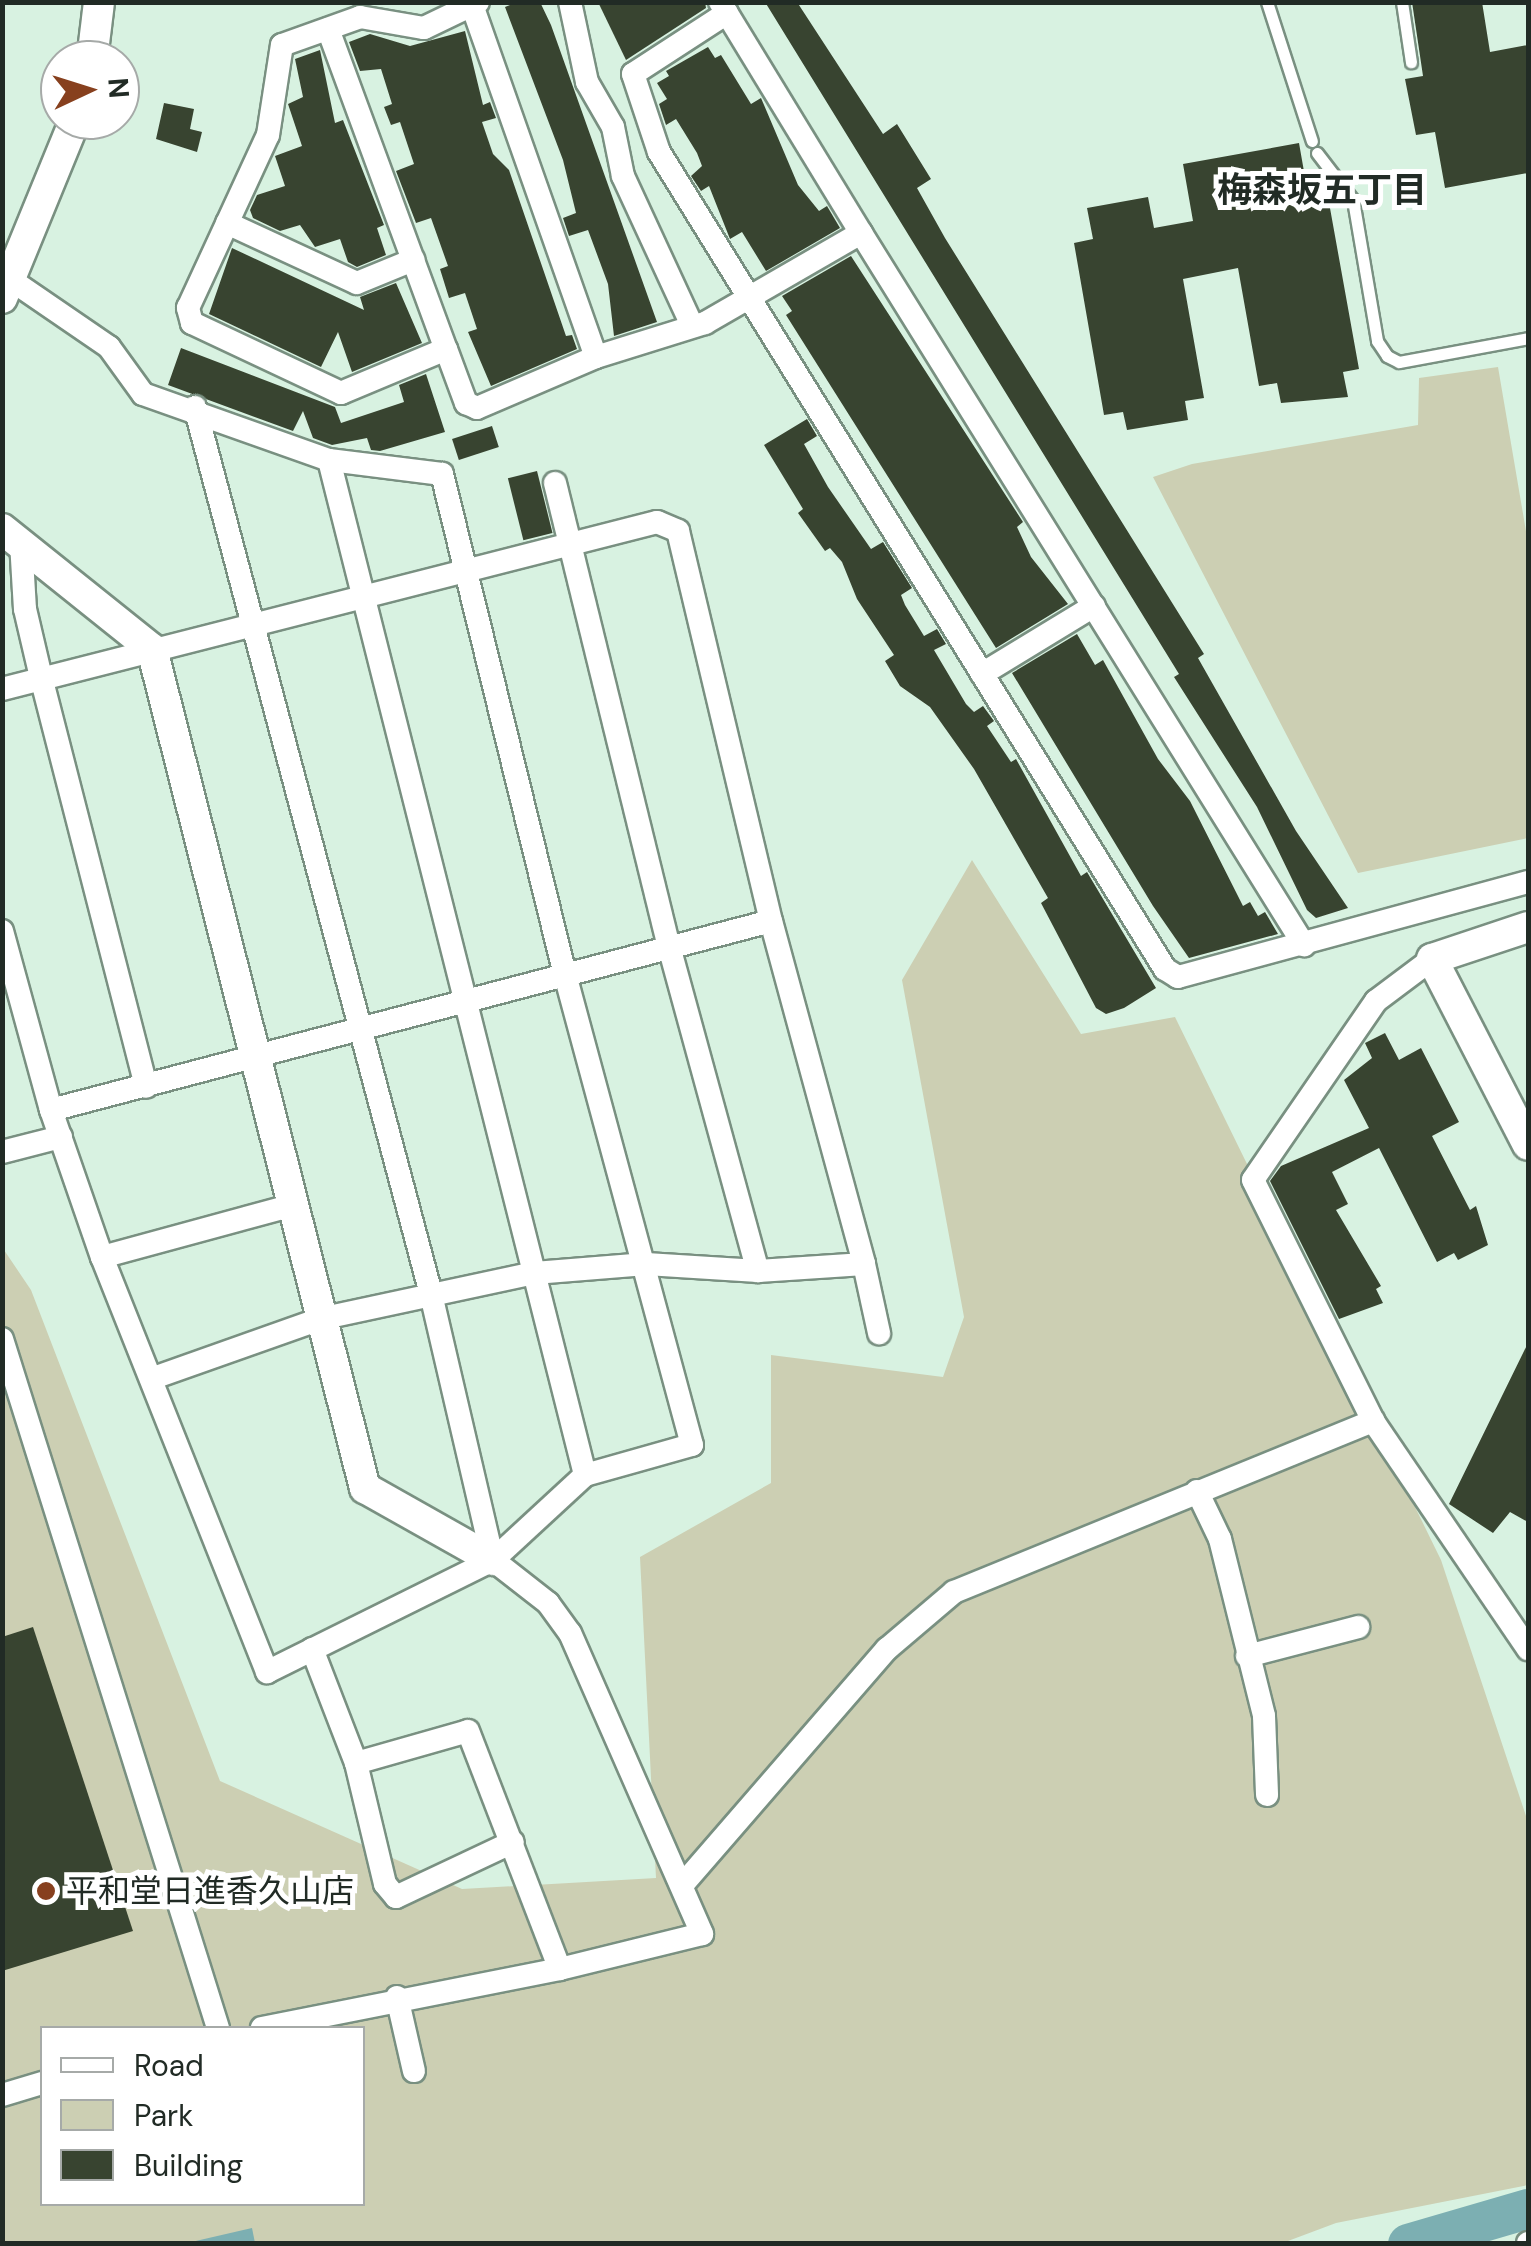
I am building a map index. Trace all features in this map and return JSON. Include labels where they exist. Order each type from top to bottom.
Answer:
[{"type":"street","points":[[94,40],[99,2]]},
{"type":"street","points":[[570,2],[587,82],[613,127],[623,176],[643,208],[692,325]]},
{"type":"street","points":[[446,350],[341,393],[192,323],[188,308],[268,135],[282,45],[366,16],[424,28],[475,4],[596,358]]},
{"type":"street","points":[[1304,945],[724,8],[633,74],[678,186],[1169,973],[1178,976],[1304,945],[1528,882]]},
{"type":"street","points":[[328,29],[466,403],[477,408],[596,358],[692,325],[861,233]]},
{"type":"street","points":[[2,931],[52,1110],[102,1257],[267,1672],[493,1560],[585,1475],[692,1445],[565,975],[436,469],[330,460],[194,407],[144,394],[109,346],[6,289],[67,140]]},
{"type":"street","points":[[643,208],[678,186]]},
{"type":"street","points":[[227,223],[357,282],[413,260]]},
{"type":"street","points":[[194,407],[256,627],[358,1028],[430,1290],[493,1560]]},
{"type":"street","points":[[330,460],[360,595],[585,1475]]},
{"type":"street","points":[[555,482],[670,950],[758,1271]]},
{"type":"street","points":[[2,689],[152,649],[256,627],[462,568],[657,522],[678,531],[771,921],[879,1332]]},
{"type":"street","points":[[12,536],[152,649],[290,1206],[365,1488],[493,1560],[548,1603],[570,1634],[684,1883],[702,1934],[560,1969],[396,1997],[271,2026]]},
{"type":"street","points":[[12,536],[41,677],[146,1087]]},
{"type":"street","points":[[982,674],[1094,606]]},
{"type":"street","points":[[52,1110],[771,921]]},
{"type":"street","points":[[1528,927],[1432,959],[1376,1001],[1253,1180],[1373,1421],[1528,1648]]},
{"type":"street","points":[[1432,959],[1528,1144]]},
{"type":"street","points":[[2,1152],[61,1137]]},
{"type":"street","points":[[102,1257],[290,1206]]},
{"type":"street","points":[[153,1378],[320,1318],[430,1290],[534,1273],[646,1264],[758,1271],[864,1264]]},
{"type":"street","points":[[2,1339],[217,2026]]},
{"type":"street","points":[[684,1883],[887,1649],[954,1592],[1373,1421]]},
{"type":"street","points":[[1197,1491],[1220,1539],[1264,1716],[1267,1795]]},
{"type":"street","points":[[1247,1656],[1358,1627]]},
{"type":"street","points":[[312,1649],[356,1763],[385,1884],[396,1897],[512,1842]]},
{"type":"street","points":[[356,1763],[468,1732],[560,1969]]},
{"type":"street","points":[[396,1997],[414,2071]]},
{"type":"street","points":[[2,2095],[40,2085]]},
{"type":"lane","points":[[1268,2],[1315,147],[1353,200],[1377,340],[1387,356],[1399,362],[1528,338]]},
{"type":"lane","points":[[1402,2],[1411,62]]},
{"type":"green space","points":[[1498,367],[1528,543],[1528,838],[1358,873],[1153,477],[1192,464],[1418,425],[1419,378]]},
{"type":"green space","points":[[972,860],[1081,1034],[1175,1017],[1441,1560],[1528,1822],[1528,2185],[1336,2223],[1280,2244],[3,2243],[2,1247],[31,1290],[220,1781],[462,1889],[656,1878],[640,1557],[771,1483],[771,1355],[943,1377],[964,1317],[902,980]]},
{"type":"water","points":[[252,2228],[255,2243],[187,2243]]},
{"type":"building","points":[[518,2],[540,2],[551,25],[657,322],[614,336],[608,284],[588,230],[569,236],[563,218],[576,213],[563,160],[505,7]]},
{"type":"building","points":[[598,2],[705,2],[706,8],[626,60]]},
{"type":"building","points":[[765,2],[797,2],[883,134],[897,124],[931,179],[917,188],[945,238],[1204,654],[1198,658],[1296,831],[1348,908],[1316,918],[1307,910],[1257,807],[1174,677],[1179,674]]},
{"type":"building","points":[[1412,2],[1482,2],[1490,52],[1528,45],[1528,173],[1445,188],[1435,132],[1416,135],[1405,79],[1423,76]]},
{"type":"building","points":[[465,31],[483,105],[490,102],[496,118],[482,122],[493,154],[509,170],[566,336],[572,335],[577,349],[491,386],[468,332],[477,329],[465,293],[449,298],[440,269],[448,266],[431,218],[416,223],[396,171],[414,164],[400,122],[391,125],[384,107],[392,104],[381,69],[360,71],[349,42],[370,34],[410,46]]},
{"type":"building","points":[[708,47],[715,58],[721,55],[751,104],[761,98],[798,185],[819,211],[827,206],[840,228],[766,271],[742,232],[730,239],[709,186],[701,191],[691,176],[702,166],[697,153],[676,119],[666,125],[659,104],[667,99],[657,83],[669,76],[666,71]]},
{"type":"building","points":[[320,50],[335,123],[343,120],[384,225],[377,228],[386,255],[357,267],[348,262],[340,239],[315,247],[300,225],[280,231],[253,218],[250,210],[257,195],[285,186],[275,156],[302,146],[288,104],[303,97],[295,59]]},
{"type":"building","points":[[164,103],[194,109],[190,129],[202,132],[197,152],[156,139]]},
{"type":"building","points":[[1299,143],[1309,200],[1328,197],[1359,369],[1343,372],[1348,397],[1281,403],[1277,383],[1259,386],[1238,268],[1183,279],[1204,398],[1185,401],[1188,420],[1127,430],[1123,412],[1104,415],[1074,243],[1093,239],[1087,208],[1148,197],[1154,228],[1193,221],[1183,164]]},
{"type":"building","points":[[232,248],[364,310],[360,297],[396,283],[422,343],[352,372],[338,332],[321,367],[209,314]]},
{"type":"building","points":[[851,256],[1023,522],[1017,527],[1031,557],[1068,604],[996,648],[786,315],[792,311],[782,296]]},
{"type":"building","points":[[181,348],[335,407],[341,423],[404,402],[399,385],[426,374],[445,432],[380,451],[371,450],[367,438],[332,445],[313,438],[303,411],[293,431],[168,385]]},
{"type":"building","points":[[807,419],[817,436],[804,444],[828,487],[871,549],[883,542],[912,588],[901,595],[905,605],[924,636],[937,629],[946,644],[934,650],[966,704],[974,712],[983,706],[994,721],[987,726],[1011,762],[1016,759],[1081,876],[1087,872],[1156,988],[1124,1008],[1106,1014],[1096,1008],[1041,903],[1048,898],[974,769],[930,707],[900,686],[885,661],[894,655],[857,599],[842,562],[830,548],[825,551],[798,513],[803,509],[764,445]]},
{"type":"building","points":[[492,426],[499,447],[459,460],[452,439]]},
{"type":"building","points":[[537,471],[552,533],[523,540],[508,478]]},
{"type":"building","points":[[1077,634],[1095,665],[1103,660],[1158,759],[1190,801],[1243,906],[1250,902],[1258,916],[1265,912],[1278,934],[1189,958],[1153,906],[1012,673]]},
{"type":"building","points":[[1385,1033],[1399,1060],[1421,1048],[1459,1122],[1432,1136],[1470,1210],[1476,1206],[1488,1245],[1458,1260],[1454,1253],[1437,1262],[1379,1148],[1332,1172],[1348,1204],[1336,1210],[1381,1286],[1376,1289],[1383,1303],[1339,1319],[1270,1181],[1281,1166],[1369,1128],[1344,1080],[1372,1058],[1365,1043]]},
{"type":"building","points":[[1528,1343],[1528,1522],[1510,1512],[1493,1533],[1449,1504]]},
{"type":"building","points":[[33,1627],[133,1931],[2,1971],[2,1637]]},
{"type":"waterway","points":[[1408,2244],[1528,2209]]},
{"type":"place","name":"平和堂日進香久山店","points":[[46,1891]]},
{"type":"district","name":"梅森坂五丁目","points":[[1322,190]]}]
